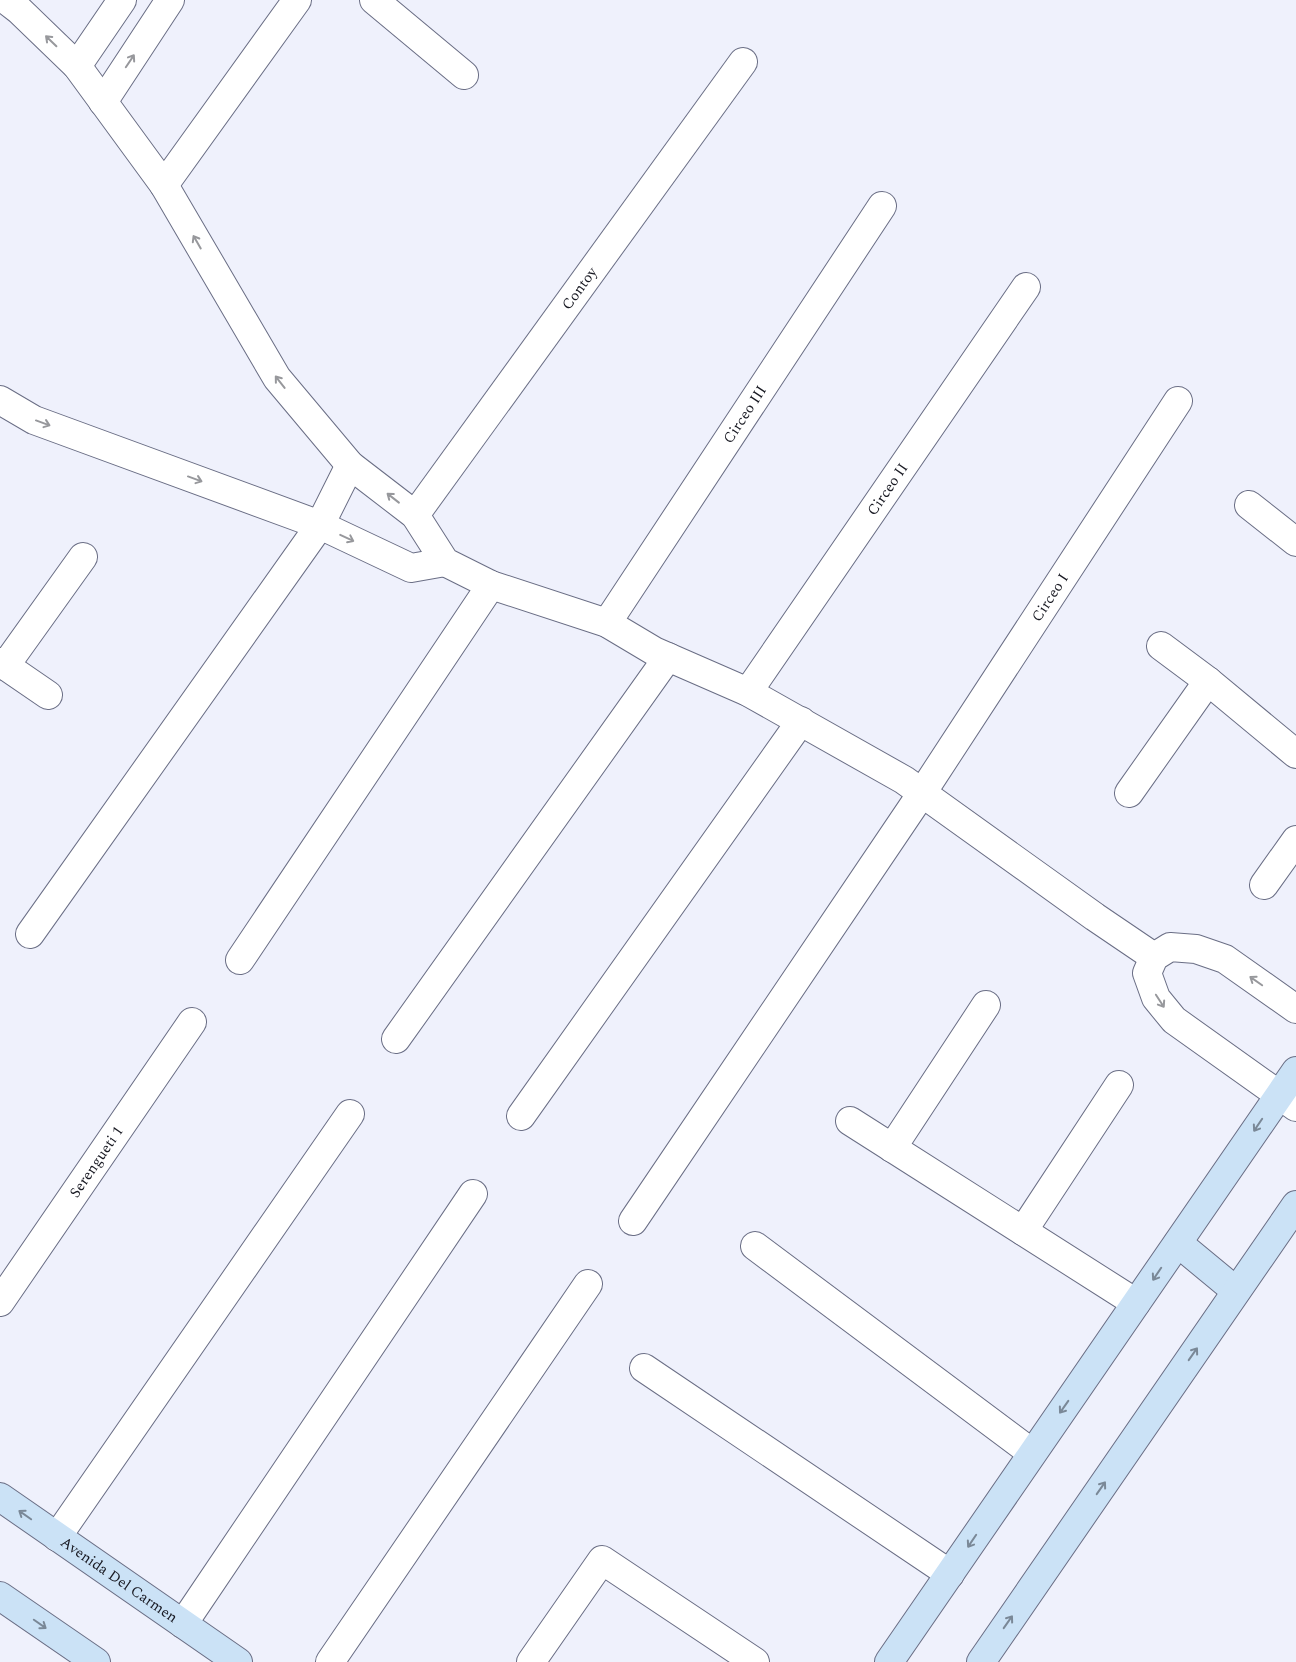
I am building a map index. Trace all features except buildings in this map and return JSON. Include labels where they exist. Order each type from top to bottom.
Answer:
[{"type":"street","points":[[6,0],[19,10],[77,66],[164,185],[277,378],[350,465],[415,515],[445,562],[491,585],[607,623],[654,651],[748,692],[801,721],[904,780],[1154,957]]},
{"type":"street","points":[[77,66],[122,0]]},
{"type":"street","points":[[103,102],[170,0]]},
{"type":"street","points":[[164,185],[297,0]]},
{"type":"street","points":[[374,0],[464,75]]},
{"type":"street","name":"Contoy","points":[[415,515],[744,62]]},
{"type":"street","name":"Circeo III","points":[[607,623],[882,206]]},
{"type":"street","name":"Circeo II","points":[[748,692],[1026,287]]},
{"type":"street","points":[[0,400],[34,420],[320,525],[411,568],[445,562]]},
{"type":"street","name":"Circeo I","points":[[633,1221],[922,793],[1178,401]]},
{"type":"street","points":[[30,934],[320,525],[350,465]]},
{"type":"street","points":[[1249,505],[1296,542]]},
{"type":"street","points":[[48,695],[3,664],[83,557]]},
{"type":"street","points":[[240,960],[491,585]]},
{"type":"street","points":[[1161,646],[1208,681],[1296,754]]},
{"type":"street","points":[[396,1039],[668,657]]},
{"type":"street","points":[[1129,793],[1208,681]]},
{"type":"street","points":[[521,1116],[801,721]]},
{"type":"street","points":[[1264,885],[1296,840]]},
{"type":"street","points":[[1287,1101],[1174,1020],[1156,998],[1147,973],[1154,957],[1170,947],[1196,949],[1225,959],[1296,1009]]},
{"type":"street","points":[[892,1148],[986,1005]]},
{"type":"street","name":"Serengueti 1","points":[[0,1302],[192,1022]]},
{"type":"street","points":[[889,1662],[1178,1243],[1287,1101],[1296,1071]]},
{"type":"street","points":[[1024,1231],[1119,1085]]},
{"type":"street","points":[[57,1537],[350,1114]]},
{"type":"street","points":[[850,1121],[1136,1303]]},
{"type":"street","points":[[183,1624],[473,1194]]},
{"type":"street","points":[[981,1662],[1296,1205]]},
{"type":"street","points":[[1178,1243],[1236,1291]]},
{"type":"street","points":[[755,1246],[1032,1453]]},
{"type":"street","points":[[330,1662],[588,1284]]},
{"type":"street","points":[[644,1368],[950,1574]]},
{"type":"street","name":"Avenida Del Carmen","points":[[0,1497],[238,1662]]},
{"type":"street","points":[[531,1662],[602,1560],[743,1659]]},
{"type":"street","points":[[0,1596],[96,1662]]}]
